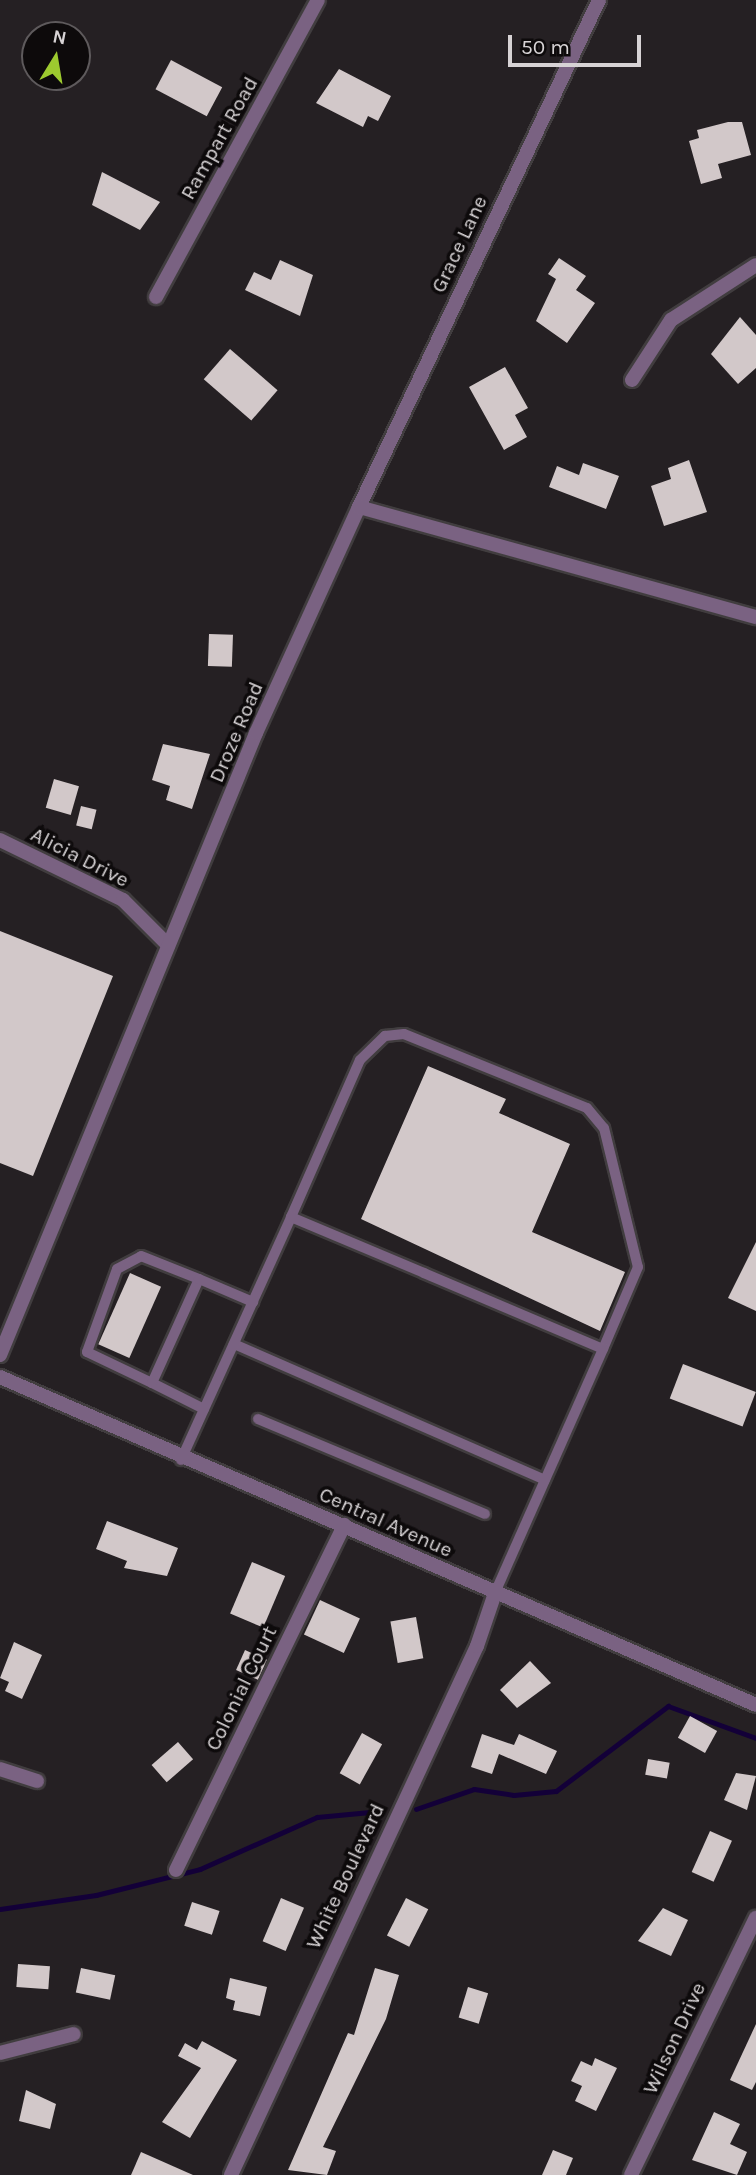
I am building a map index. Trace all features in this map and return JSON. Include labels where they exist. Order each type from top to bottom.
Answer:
[{"type":"street","name":"Rampart Road","points":[[156,297],[318,0]]},
{"type":"street","name":"Grace Lane","points":[[359,508],[599,0]]},
{"type":"street","points":[[632,380],[671,320],[756,265]]},
{"type":"street","points":[[359,508],[756,617]]},
{"type":"street","name":"Droze Road","points":[[0,1355],[168,945],[359,508]]},
{"type":"street","name":"Alicia Drive","points":[[0,840],[123,900],[168,945]]},
{"type":"street","name":"Central Avenue","points":[[0,1377],[181,1460],[344,1525],[756,1705]]},
{"type":"street","name":"Colonial Court","points":[[176,1870],[344,1525]]},
{"type":"street","name":"White Boulevard","points":[[231,2175],[477,1646],[495,1593]]},
{"type":"street","points":[[0,1769],[37,1781]]},
{"type":"street","name":"Wilson Drive","points":[[631,2175],[756,1918]]},
{"type":"street","points":[[0,2053],[74,2034]]},
{"type":"lane","points":[[181,1460],[360,1060],[385,1036],[404,1034],[587,1108],[604,1128],[638,1267],[495,1593]]},
{"type":"lane","points":[[291,1217],[603,1349]]},
{"type":"lane","points":[[204,1409],[87,1352],[117,1269],[141,1256],[253,1302]]},
{"type":"lane","points":[[152,1382],[199,1279]]},
{"type":"lane","points":[[234,1344],[545,1480]]},
{"type":"lane","points":[[258,1419],[485,1514]]},
{"type":"building","points":[[171,60],[222,87],[207,116],[156,89]]},
{"type":"building","points":[[339,69],[391,96],[378,121],[368,116],[363,127],[316,103]]},
{"type":"building","points":[[728,122],[742,122],[751,155],[718,164],[722,178],[701,184],[689,141],[699,138],[697,130]]},
{"type":"building","points":[[102,172],[160,202],[140,230],[92,205]]},
{"type":"building","points":[[559,258],[586,276],[576,290],[595,303],[567,343],[536,321],[556,279],[548,274]]},
{"type":"building","points":[[280,260],[313,275],[300,316],[245,290],[254,272],[271,280]]},
{"type":"building","points":[[740,317],[756,335],[756,368],[738,384],[711,354]]},
{"type":"building","points":[[230,349],[278,390],[251,421],[204,379]]},
{"type":"building","points":[[505,367],[528,408],[515,415],[527,437],[504,450],[469,387]]},
{"type":"building","points":[[689,460],[707,512],[664,526],[651,486],[671,479],[668,468]]},
{"type":"building","points":[[583,463],[619,476],[606,509],[549,487],[557,466],[579,475]]},
{"type":"building","points":[[209,634],[233,635],[232,667],[208,666]]},
{"type":"building","points":[[163,744],[210,754],[192,809],[166,800],[170,786],[152,780]]},
{"type":"building","points":[[54,779],[79,786],[71,815],[46,808]]},
{"type":"building","points":[[81,806],[97,810],[92,829],[76,825]]},
{"type":"building","points":[[0,931],[113,976],[33,1176],[0,1163]]},
{"type":"building","points":[[428,1066],[506,1099],[499,1113],[570,1144],[532,1232],[625,1272],[600,1331],[361,1219]]},
{"type":"building","points":[[756,1242],[756,1311],[728,1298]]},
{"type":"building","points":[[130,1273],[161,1287],[129,1358],[98,1344]]},
{"type":"building","points":[[683,1364],[756,1392],[743,1426],[670,1399]]},
{"type":"building","points":[[107,1521],[178,1548],[167,1576],[124,1568],[127,1561],[96,1549]]},
{"type":"building","points":[[252,1562],[285,1576],[263,1628],[230,1614]]},
{"type":"building","points":[[320,1600],[360,1619],[344,1653],[304,1634]]},
{"type":"building","points":[[416,1617],[423,1658],[398,1663],[390,1622]]},
{"type":"building","points":[[14,1642],[42,1655],[22,1699],[5,1691],[9,1682],[0,1678]]},
{"type":"building","points":[[245,1650],[267,1660],[258,1680],[236,1670]]},
{"type":"building","points":[[530,1661],[551,1683],[517,1708],[500,1690]]},
{"type":"building","points":[[690,1716],[717,1731],[705,1753],[678,1738]]},
{"type":"building","points":[[362,1733],[382,1744],[360,1784],[340,1773]]},
{"type":"building","points":[[482,1734],[514,1745],[519,1734],[557,1751],[546,1774],[499,1754],[492,1774],[471,1767]]},
{"type":"building","points":[[178,1742],[193,1759],[167,1782],[152,1765]]},
{"type":"building","points":[[648,1759],[670,1763],[667,1779],[645,1775]]},
{"type":"building","points":[[736,1773],[756,1776],[747,1810],[724,1800]]},
{"type":"building","points":[[710,1831],[732,1841],[714,1882],[692,1872]]},
{"type":"building","points":[[281,1898],[304,1908],[286,1951],[263,1941]]},
{"type":"building","points":[[406,1898],[428,1909],[409,1947],[387,1935]]},
{"type":"building","points":[[192,1902],[220,1911],[212,1935],[184,1926]]},
{"type":"building","points":[[663,1908],[688,1920],[671,1956],[638,1941]]},
{"type":"building","points":[[18,1964],[50,1966],[48,1989],[16,1987]]},
{"type":"building","points":[[81,1968],[115,1975],[110,2000],[76,1992]]},
{"type":"building","points":[[375,1968],[399,1975],[386,2019],[323,2147],[336,2151],[327,2175],[288,2170],[348,2033],[354,2035]]},
{"type":"building","points":[[230,1978],[267,1987],[260,2016],[233,2010],[235,2001],[226,1998]]},
{"type":"building","points":[[468,1987],[488,1993],[479,2024],[459,2018]]},
{"type":"building","points":[[756,2024],[756,2082],[752,2090],[730,2080]]},
{"type":"building","points":[[202,2041],[237,2060],[190,2138],[162,2122],[201,2068],[178,2056],[185,2043],[197,2050]]},
{"type":"building","points":[[595,2058],[617,2068],[596,2111],[575,2101],[582,2086],[571,2081],[581,2061],[592,2066]]},
{"type":"building","points":[[26,2090],[56,2104],[50,2129],[19,2121]]},
{"type":"building","points":[[714,2112],[740,2124],[730,2144],[747,2152],[737,2175],[692,2160]]},
{"type":"building","points":[[553,2150],[573,2158],[566,2175],[542,2175]]},
{"type":"building","points":[[141,2152],[193,2175],[131,2175]]},
{"type":"waterway","points":[[416,1809],[474,1789],[514,1795],[556,1791],[668,1706],[756,1738]]},
{"type":"waterway","points":[[0,1909],[96,1895],[200,1869],[317,1817],[381,1811]]}]
